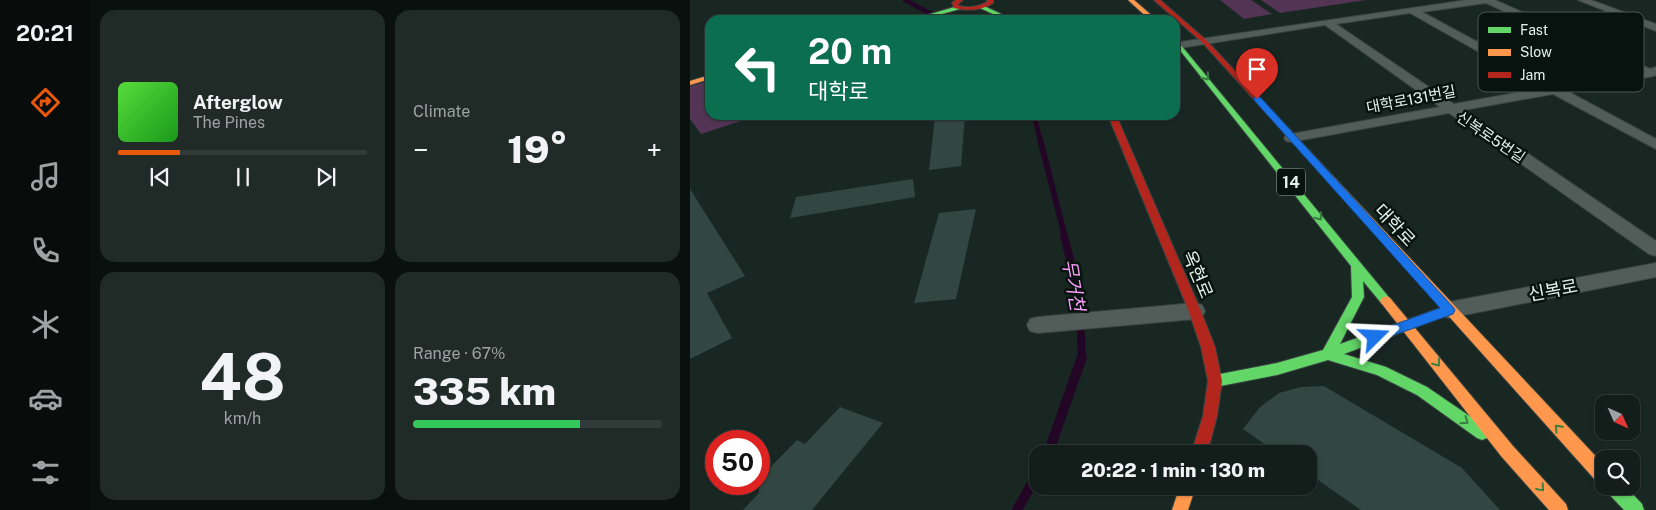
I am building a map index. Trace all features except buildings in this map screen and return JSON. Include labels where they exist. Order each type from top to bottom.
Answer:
[{"type":"main road","points":[[1131,0],[1148,15]]},
{"type":"main road","name":"대학로","points":[[1157,0],[1174,15]]},
{"type":"main road","points":[[928,15],[955,6],[986,4],[1003,15]]},
{"type":"main road","name":"대학로","points":[[1180,20],[1204,41],[1595,467]]},
{"type":"main road","name":"14","points":[[1180,46],[1507,451],[1560,510]]},
{"type":"main road","points":[[690,83],[705,78]]},
{"type":"main road","name":"옥현로","points":[[1114,120],[1195,311],[1208,348],[1215,381],[1210,416],[1202,445]]},
{"type":"main road","points":[[1328,354],[1358,297],[1358,265]]},
{"type":"main road","points":[[1215,381],[1277,369],[1328,354],[1449,310]]},
{"type":"main road","points":[[1328,354],[1381,371],[1422,391],[1507,451]]},
{"type":"main road","points":[[1180,510],[1185,495]]},
{"type":"main road","points":[[1622,495],[1636,510]]},
{"type":"street","points":[[1180,42],[1204,41],[1487,0],[1514,12]]},
{"type":"street","points":[[1583,0],[1614,12]]},
{"type":"street","points":[[1411,10],[1478,47]]},
{"type":"street","name":"신복로5번길","points":[[1327,22],[1656,250]]},
{"type":"street","points":[[1644,23],[1656,28]]},
{"type":"street","name":"대학로131번길","points":[[1291,138],[1537,92]]},
{"type":"street","points":[[1559,92],[1656,145]]},
{"type":"street","name":"신복로","points":[[1449,310],[1656,270]]},
{"type":"street","points":[[1038,325],[1195,311]]},
{"type":"shaded area","points":[[1220,0],[1251,0],[1272,14],[1244,19]]},
{"type":"shaded area","points":[[1261,0],[1366,0],[1280,13]]},
{"type":"shaded area","points":[[705,82],[705,120],[744,120],[701,134],[690,119],[690,86]]},
{"type":"waterway","name":"무거천","points":[[905,0],[934,15]]},
{"type":"waterway","name":"무거천","points":[[1035,120],[1040,140]]},
{"type":"waterway","name":"무거천","points":[[1040,139],[1065,237]]},
{"type":"waterway","name":"무거천","points":[[1064,236],[1079,294],[1082,357]]},
{"type":"waterway","name":"무거천","points":[[1051,445],[1082,357]]},
{"type":"waterway","name":"무거천","points":[[1017,510],[1029,489]]},
{"type":"traffic: fast","points":[[982,7],[1000,15]]},
{"type":"traffic: fast","points":[[932,15],[958,8]]},
{"type":"traffic: fast","points":[[1180,46],[1386,301]]},
{"type":"traffic: fast","points":[[1328,354],[1358,297],[1357,265]]},
{"type":"traffic: fast","points":[[1215,381],[1277,369],[1328,354],[1449,310]]},
{"type":"traffic: fast","points":[[1328,354],[1381,371],[1422,391],[1482,433]]},
{"type":"traffic: fast","points":[[1622,495],[1636,510]]},
{"type":"traffic: slow","points":[[1131,0],[1148,15]]},
{"type":"traffic: slow","points":[[690,83],[705,78]]},
{"type":"traffic: slow","points":[[1329,177],[1595,467]]},
{"type":"traffic: slow","points":[[1386,301],[1507,451],[1560,510]]},
{"type":"traffic: slow","points":[[1180,510],[1185,495]]},
{"type":"traffic: jam","points":[[960,0],[955,3],[956,7],[969,9],[986,5],[990,3],[990,0]]},
{"type":"traffic: jam","points":[[1157,0],[1174,15]]},
{"type":"traffic: jam","points":[[1180,20],[1204,41],[1329,177]]},
{"type":"traffic: jam","points":[[1114,120],[1194,309],[1208,347],[1215,381],[1210,416],[1202,445]]},
{"type":"route","points":[[1257,99],[1449,310],[1375,337]]}]
